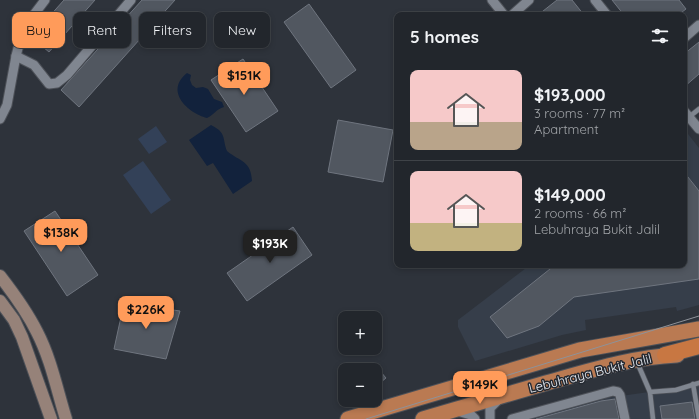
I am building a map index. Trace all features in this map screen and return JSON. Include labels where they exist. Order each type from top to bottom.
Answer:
[{"type":"highway","name":"Lebuhraya Bukit Jalil","points":[[348,419],[580,350],[699,329]]},
{"type":"highway","points":[[665,356],[699,346]]},
{"type":"highway","name":"Lebuhraya Bukit Jalil","points":[[423,419],[588,371],[665,356],[699,354]]},
{"type":"main road","points":[[0,276],[26,311],[38,332],[45,349],[65,416],[49,418],[22,337],[14,320],[0,300]]},
{"type":"street","points":[[0,119],[7,105],[16,56],[24,29],[45,0]]},
{"type":"street","points":[[16,56],[34,65],[49,84],[57,83],[68,75],[131,0]]},
{"type":"street","points":[[492,0],[502,12]]},
{"type":"street","points":[[515,12],[529,0]]},
{"type":"street","points":[[595,0],[605,12]]},
{"type":"street","points":[[687,35],[699,25]]},
{"type":"street","points":[[687,115],[699,130]]},
{"type":"street","points":[[512,419],[613,391],[618,392],[620,395],[625,419]]},
{"type":"street","points":[[490,419],[490,408],[502,396]]},
{"type":"street","points":[[452,410],[471,415],[475,419]]},
{"type":"lane","points":[[687,114],[699,110]]},
{"type":"lane","points":[[637,361],[650,392],[653,419]]},
{"type":"lane","points":[[650,392],[676,390],[699,382]]},
{"type":"lane","points":[[693,384],[699,419]]},
{"type":"shaded area","points":[[187,73],[191,75],[190,80],[192,85],[196,88],[203,87],[208,89],[214,99],[222,102],[224,107],[207,118],[186,106],[178,94],[178,87],[180,80]]},
{"type":"shaded area","points":[[211,125],[222,133],[227,151],[244,162],[250,169],[252,181],[233,194],[213,163],[207,166],[189,140]]},
{"type":"shaded area","points":[[156,126],[167,142],[149,154],[138,139]]},
{"type":"shaded area","points":[[688,134],[699,148],[699,305],[677,311],[676,307],[585,320],[586,330],[562,335],[475,361],[458,327],[458,320],[526,268],[687,268]]},
{"type":"shaded area","points":[[143,161],[171,200],[151,214],[123,175]]},
{"type":"shaded area","points":[[699,385],[699,419],[528,419],[585,401]]},
{"type":"building","points":[[64,0],[95,0],[84,12],[73,12],[73,25],[65,34],[65,12],[53,12]]},
{"type":"building","points":[[142,0],[175,0],[164,12],[139,12],[139,40],[79,107],[61,90],[99,48],[131,48],[131,12]]},
{"type":"building","points":[[557,0],[572,0],[582,12],[542,12]]},
{"type":"building","points":[[612,0],[679,0],[686,9],[682,12],[622,12]]},
{"type":"building","points":[[309,4],[356,70],[331,88],[284,22]]},
{"type":"building","points":[[699,42],[699,74],[687,84],[687,52]]},
{"type":"building","points":[[44,48],[53,48],[49,52]]},
{"type":"building","points":[[243,59],[278,111],[246,132],[211,80]]},
{"type":"building","points":[[338,120],[393,130],[383,182],[328,172]]},
{"type":"building","points":[[687,176],[699,191],[699,279],[574,297],[539,326],[507,338],[490,317],[551,268],[687,268]]},
{"type":"building","points":[[55,211],[98,275],[67,296],[24,231]]},
{"type":"building","points":[[293,227],[312,255],[247,301],[227,273]]},
{"type":"building","points":[[124,303],[180,311],[166,359],[114,349]]},
{"type":"building","points":[[382,373],[386,378],[382,381]]},
{"type":"building","points":[[615,399],[619,419],[536,419],[601,401]]},
{"type":"building","points":[[692,402],[695,419],[662,419],[660,406]]},
{"type":"tram line","points":[[366,419],[699,316]]}]
